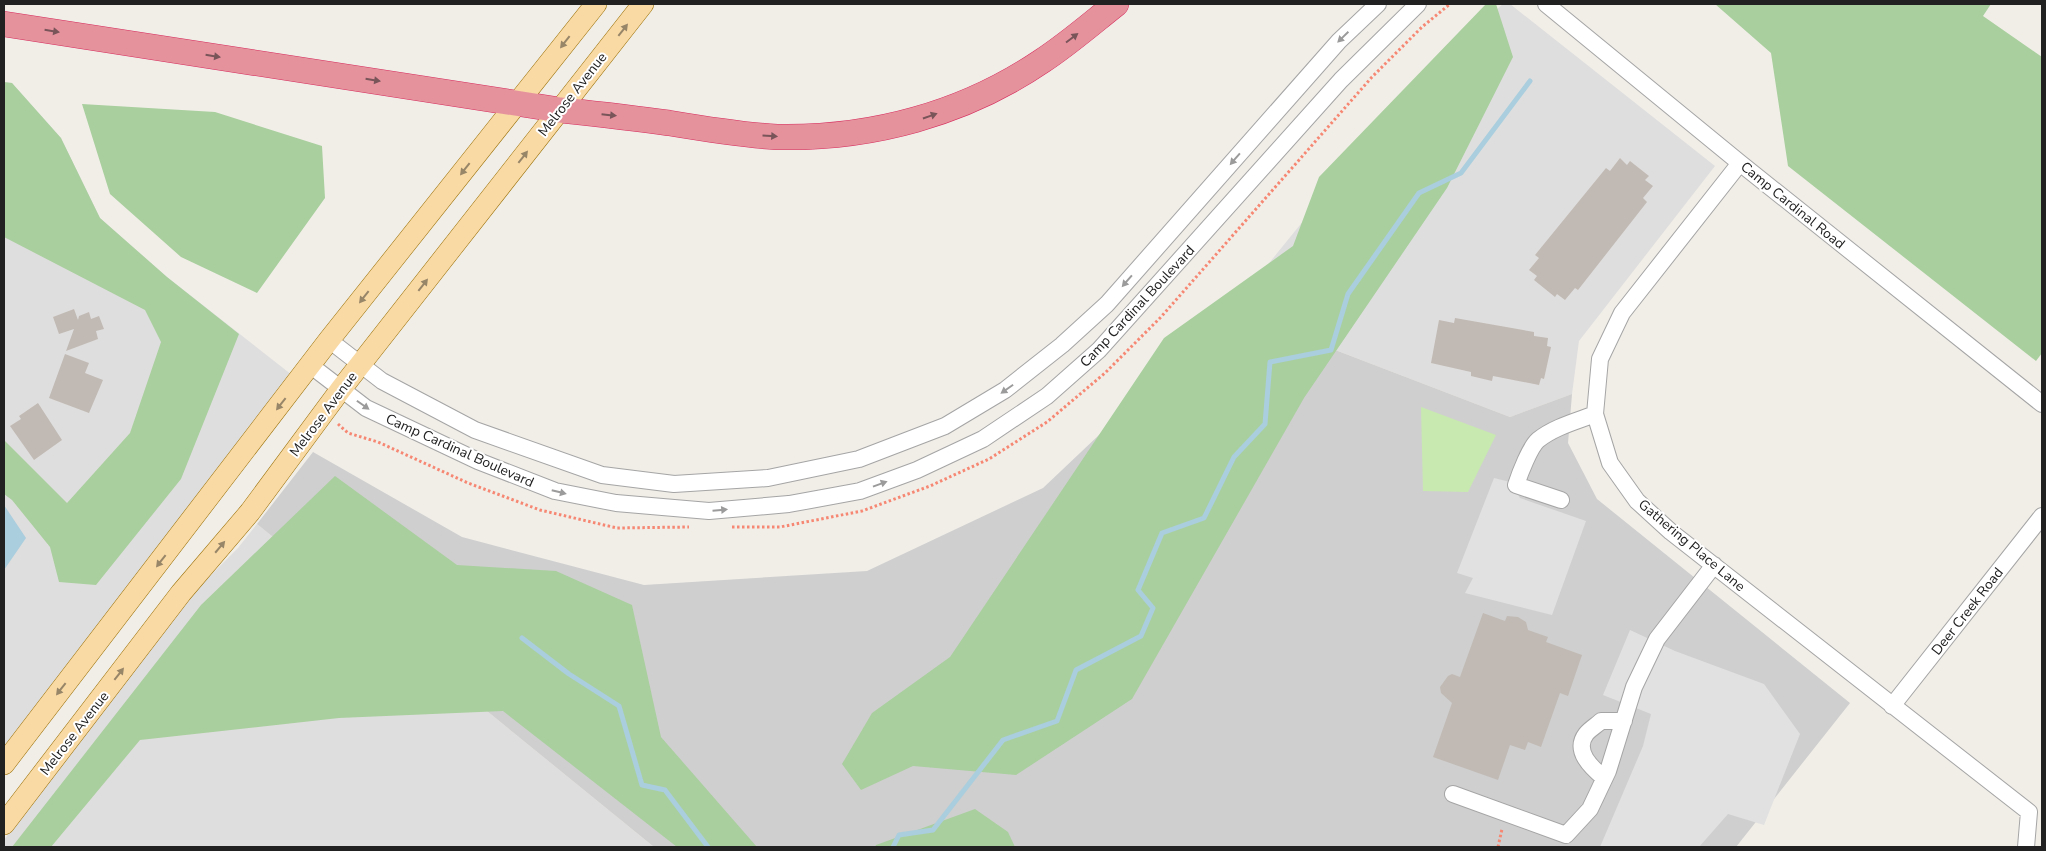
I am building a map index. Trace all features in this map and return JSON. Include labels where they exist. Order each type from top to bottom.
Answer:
[{"type":"highway","points":[[4,24],[560,110],[624,117],[740,134],[813,137],[879,129],[915,120],[991,92],[1042,62],[1116,4]]},
{"type":"main road","points":[[4,764],[329,340],[596,4]]},
{"type":"main road","name":"Melrose Avenue","points":[[4,824],[181,593],[250,512],[360,364],[644,4]]},
{"type":"street","name":"Camp Cardinal Boulevard","points":[[329,340],[382,381],[475,430],[602,475],[674,484],[768,478],[859,460],[945,426],[1005,390],[1062,345],[1107,304],[1339,41],[1378,4]]},
{"type":"street","name":"Camp Cardinal Boulevard","points":[[310,365],[366,408],[478,461],[555,492],[616,503],[709,511],[790,504],[860,491],[917,470],[983,439],[1047,396],[1100,350],[1340,80],[1418,4]]},
{"type":"street","name":"Camp Cardinal Road","points":[[1546,4],[2042,404]]},
{"type":"street","name":"Gathering Place Lane","points":[[1740,162],[1622,313],[1600,360],[1595,414],[1610,463],[1637,501],[1671,532],[2028,812],[2026,847]]},
{"type":"street","points":[[1561,500],[1516,485],[1520,473],[1537,440],[1558,428],[1595,414]]},
{"type":"street","name":"Deer Creek Road","points":[[1892,706],[2042,516]]},
{"type":"street","points":[[1454,794],[1566,835],[1590,809],[1604,778],[1634,687],[1657,639],[1714,565]]},
{"type":"street","points":[[1604,778],[1588,764],[1582,749],[1585,736],[1601,721],[1624,722]]},
{"type":"path","points":[[722,527],[780,527],[862,511],[930,486],[989,459],[1047,422],[1106,373],[1147,331],[1372,77],[1422,27],[1450,4]]},
{"type":"path","points":[[342,427],[348,433],[378,442],[468,483],[540,510],[616,528],[694,527]]},
{"type":"shaded area","points":[[1503,4],[1510,4],[1715,166],[1579,341],[1572,394],[1510,417],[1231,310],[1424,72]]},
{"type":"shaded area","points":[[4,82],[12,83],[61,138],[100,218],[167,277],[292,375],[4,751]]},
{"type":"shaded area","points":[[1231,310],[1510,417],[1572,394],[1568,443],[1597,499],[1850,703],[1736,847],[654,847],[257,524],[313,452],[462,537],[644,585],[867,571],[1043,488]]},
{"type":"shaded area","points":[[1494,478],[1510,482],[1520,498],[1586,521],[1552,615],[1465,593],[1473,578],[1457,573]]},
{"type":"shaded area","points":[[257,524],[654,847],[4,847],[4,840],[187,599],[238,548]]},
{"type":"shaded area","points":[[1630,630],[1675,651],[1764,684],[1800,734],[1764,825],[1728,814],[1699,847],[1600,847],[1643,746],[1651,714],[1603,695]]},
{"type":"green space","points":[[1486,4],[1496,4],[1513,57],[1447,188],[1304,398],[1132,699],[1016,775],[913,766],[861,790],[842,764],[872,713],[950,657],[1164,338],[1293,246],[1319,177]]},
{"type":"green space","points":[[1715,4],[1991,4],[1983,16],[2042,57],[2042,353],[2036,361],[1788,166],[1771,53]]},
{"type":"green space","points":[[4,82],[12,83],[61,138],[100,218],[167,277],[239,334],[181,479],[96,585],[59,582],[50,547],[12,500],[4,494],[4,440],[67,503],[130,433],[161,342],[145,310],[4,237]]},
{"type":"green space","points":[[82,104],[215,112],[322,146],[325,198],[257,293],[181,257],[110,194]]},
{"type":"green space","points":[[1421,407],[1496,435],[1468,492],[1423,491]]},
{"type":"green space","points":[[335,476],[457,565],[556,571],[632,605],[661,737],[757,847],[677,847],[503,711],[339,718],[140,740],[51,847],[12,847],[201,605]]},
{"type":"green space","points":[[975,809],[1008,832],[1015,847],[875,847],[876,845]]},
{"type":"water","points":[[4,505],[26,538],[4,570]]},
{"type":"building","points":[[1620,158],[1627,165],[1630,161],[1649,176],[1645,180],[1653,186],[1643,198],[1647,202],[1578,290],[1575,288],[1565,300],[1557,294],[1555,297],[1534,280],[1537,276],[1529,270],[1539,258],[1535,255],[1606,168],[1610,171]]},
{"type":"building","points":[[74,309],[78,320],[79,316],[89,312],[91,319],[99,316],[104,329],[96,331],[98,339],[66,351],[74,329],[59,334],[53,317]]},
{"type":"building","points":[[1455,318],[1534,332],[1534,336],[1548,338],[1547,346],[1551,347],[1544,379],[1541,378],[1539,385],[1493,376],[1492,381],[1471,376],[1471,372],[1431,363],[1439,320],[1454,323]]},
{"type":"building","points":[[65,354],[89,363],[85,373],[103,380],[89,413],[49,398]]},
{"type":"building","points":[[38,403],[62,440],[34,460],[10,426],[21,419],[19,416]]},
{"type":"building","points":[[1483,613],[1505,621],[1507,616],[1518,617],[1526,622],[1528,630],[1548,637],[1546,642],[1582,655],[1568,696],[1560,693],[1541,747],[1528,742],[1525,750],[1510,745],[1498,780],[1433,757],[1452,703],[1441,693],[1440,687],[1448,676],[1452,674],[1460,677]]},
{"type":"waterway","points":[[893,847],[899,835],[933,830],[1003,740],[1057,721],[1076,670],[1141,636],[1153,608],[1138,590],[1162,533],[1204,518],[1234,457],[1265,424],[1270,362],[1331,350],[1348,294],[1419,193],[1461,173],[1530,81]]},
{"type":"waterway","points":[[522,638],[569,674],[619,706],[642,785],[665,790],[708,847]]}]
